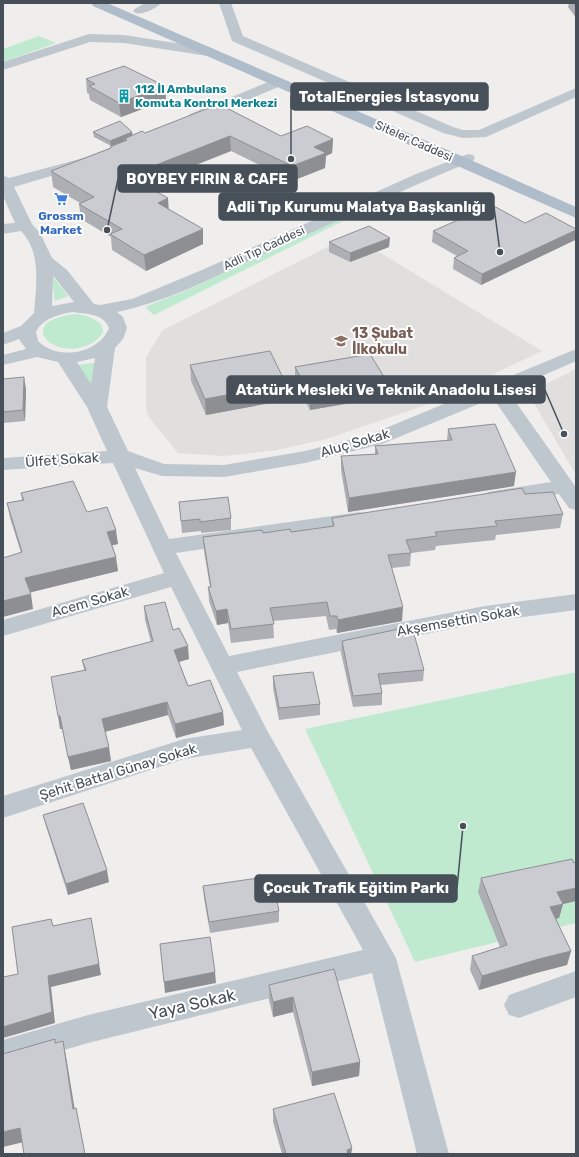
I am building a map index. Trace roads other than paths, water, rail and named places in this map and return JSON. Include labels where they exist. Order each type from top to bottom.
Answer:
[{"type":"main road","name":"Siteler Caddesi","points":[[97,3],[278,82],[576,207]]},
{"type":"main road","name":"Siteler Caddesi","points":[[121,3],[275,68],[576,213]]},
{"type":"street","points":[[138,10],[156,3]]},
{"type":"street","points":[[225,3],[237,38],[448,130],[463,134],[481,134],[576,92]]},
{"type":"street","points":[[3,66],[89,38],[124,39],[214,53]]},
{"type":"street","points":[[184,121],[278,82]]},
{"type":"street","points":[[28,329],[27,337],[31,345],[39,351],[51,356],[65,358],[80,357],[106,348],[115,340],[119,332],[118,323],[112,316],[94,308],[61,274],[45,261],[32,233],[26,226],[4,182],[98,158]]},
{"type":"street","name":"Adli Tıp Caddesi","points":[[3,340],[28,329],[34,321],[57,309],[72,307],[94,308],[137,303],[201,277],[468,161]]},
{"type":"street","name":"Adli Tıp Caddesi","points":[[118,323],[468,161]]},
{"type":"street","points":[[3,228],[26,226]]},
{"type":"street","points":[[43,315],[45,261]]},
{"type":"street","points":[[97,407],[106,348]]},
{"type":"street","points":[[3,360],[39,351]]},
{"type":"street","name":"Aluç Sokak","points":[[121,456],[162,470],[178,471],[224,471],[305,457],[375,440],[576,354]]},
{"type":"street","points":[[65,358],[97,407],[162,547],[258,737],[382,958],[433,1154]]},
{"type":"street","points":[[497,389],[571,495]]},
{"type":"street","name":"Ülfet Sokak","points":[[3,464],[121,456]]},
{"type":"street","points":[[472,501],[571,495]]},
{"type":"street","points":[[162,547],[255,536],[379,516]]},
{"type":"street","name":"Acem Sokak","points":[[3,628],[178,577]]},
{"type":"street","name":"Akşemsettin Sokak","points":[[222,666],[484,614],[576,602]]},
{"type":"street","name":"Şehit Battal Günay Sokak","points":[[3,807],[184,749],[258,737]]},
{"type":"street","name":"Yaya Sokak","points":[[3,1054],[88,1029],[382,958]]},
{"type":"street","points":[[519,1005],[576,984]]},
{"type":"place","name":"112 İl Ambulans Komuta Kontrol Merkezi","points":[[124,96]]},
{"type":"place","name":"TotalEnergies İstasyonu","points":[[291,159]]},
{"type":"place","name":"Grossm Market","points":[[61,199]]},
{"type":"place","name":"BOYBEY FIRIN & CAFE","points":[[107,230]]},
{"type":"place","name":"Adli Tıp Kurumu Malatya Başkanlığı","points":[[500,252]]},
{"type":"place","name":"13 Şubat İlkokulu","points":[[341,341]]},
{"type":"place","name":"Atatürk Mesleki Ve Teknik Anadolu Lisesi","points":[[564,434]]},
{"type":"place","name":"Çocuk Trafik Eğitim Parkı","points":[[463,826]]}]
